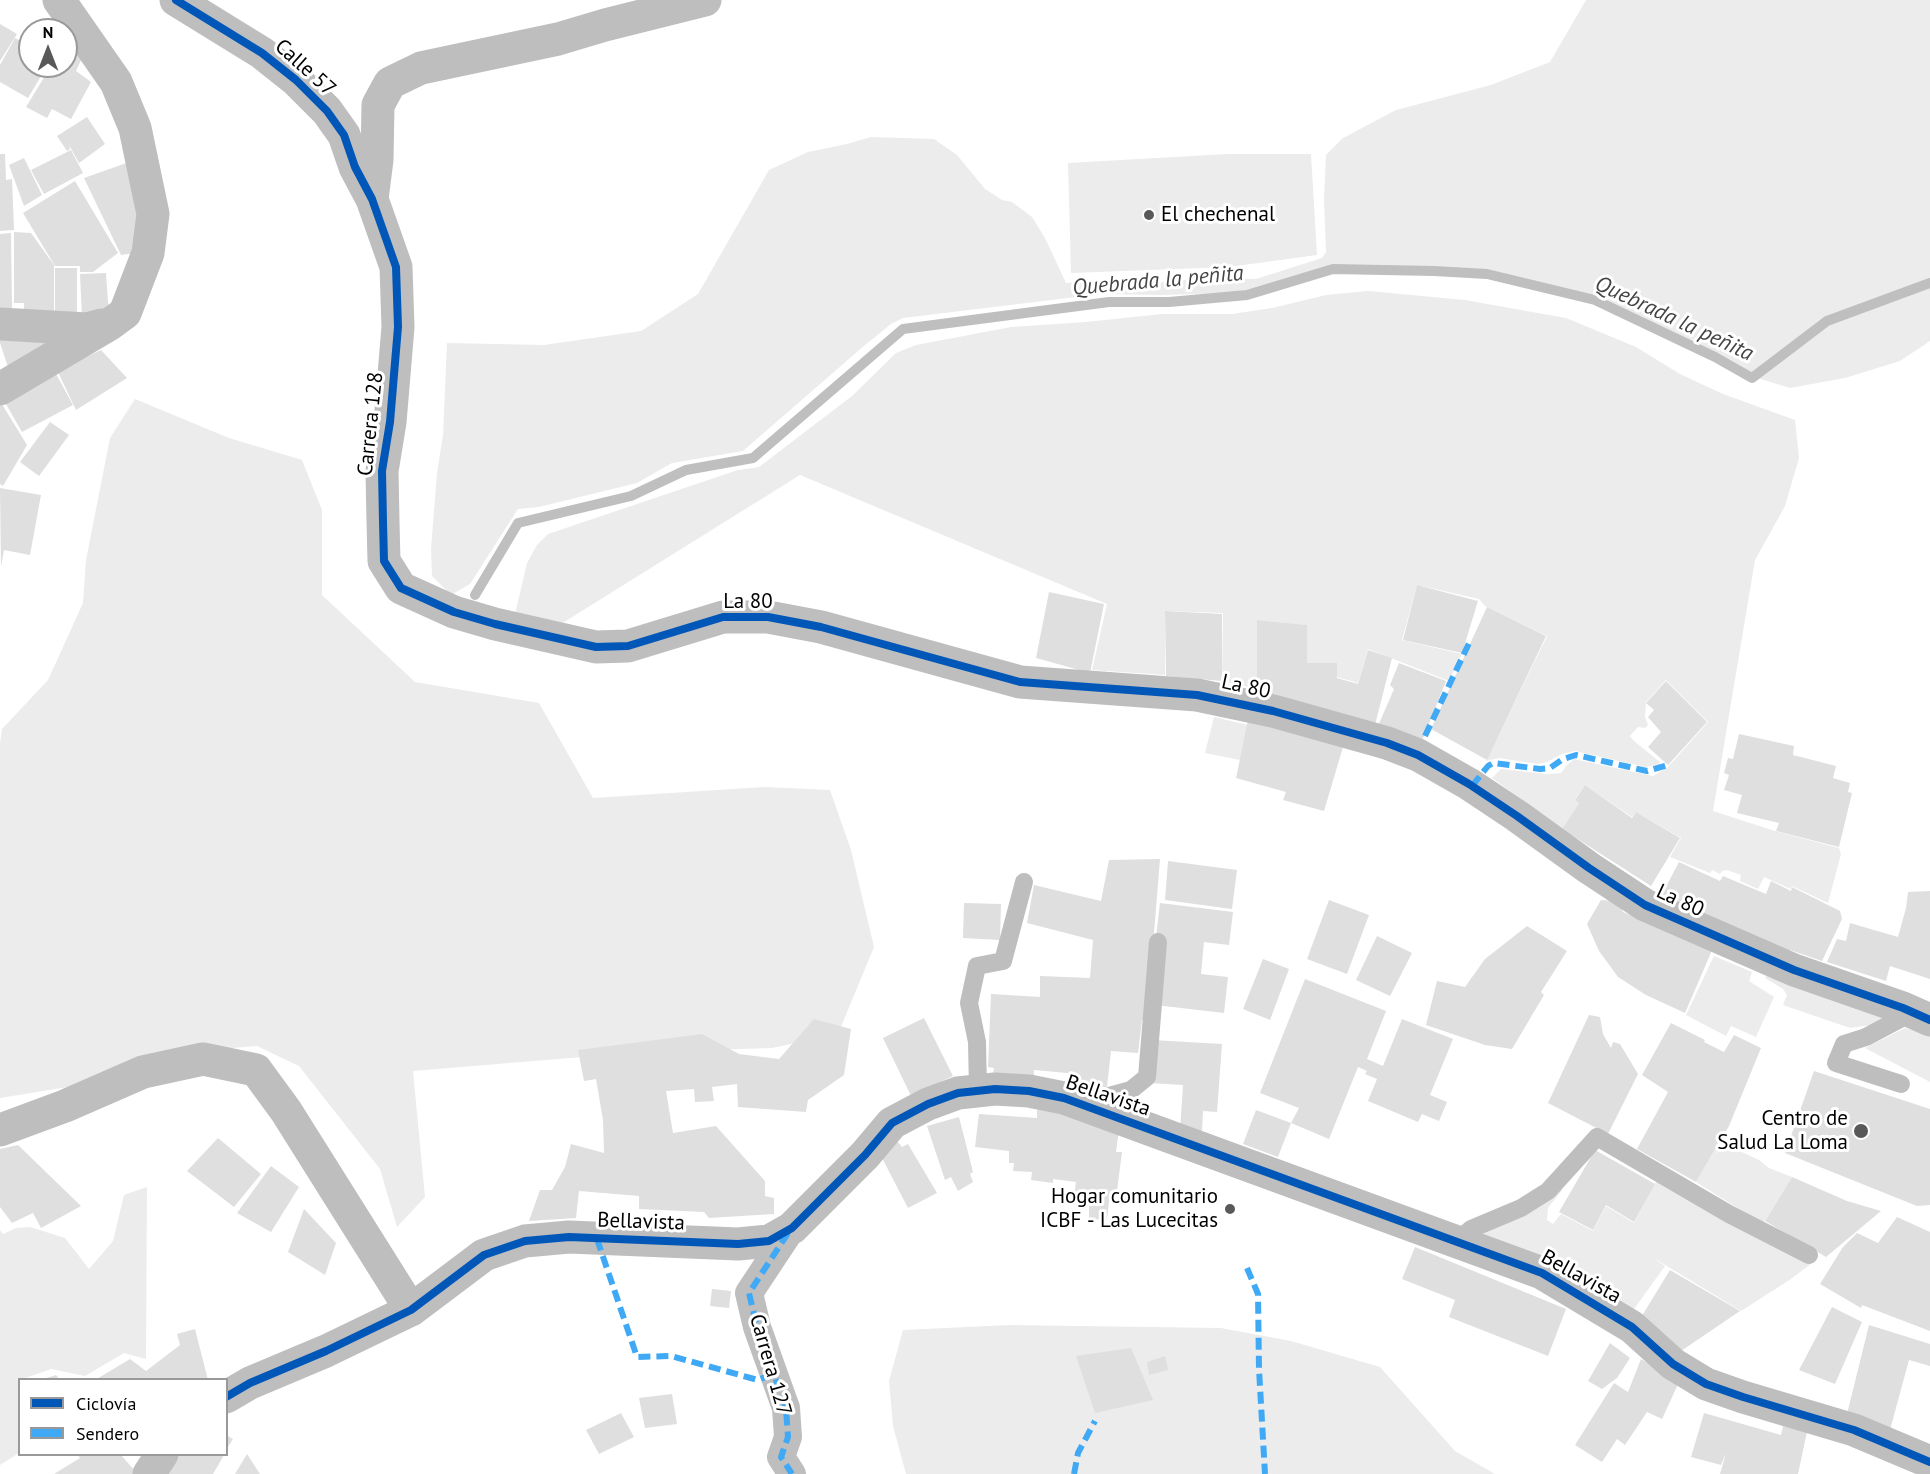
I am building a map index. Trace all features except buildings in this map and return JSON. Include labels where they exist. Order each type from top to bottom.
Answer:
[{"type":"street","points":[[0,389],[125,313],[148,253],[153,214],[135,128],[124,97],[116,82],[58,0]]},
{"type":"street","name":"Calle 57","points":[[176,0],[262,53],[296,80],[327,111],[344,135],[355,167],[372,199]]},
{"type":"street","points":[[372,199],[377,160],[378,105],[390,83],[421,68],[558,39],[705,0]]},
{"type":"street","name":"Carrera 128","points":[[372,199],[396,267],[398,327],[390,422],[382,471],[384,561],[401,588],[454,612],[495,624]]},
{"type":"street","points":[[0,324],[87,329],[110,324]]},
{"type":"street","name":"La 80","points":[[495,624],[596,647],[627,646],[723,617],[768,617],[821,627],[1020,682],[1197,695],[1273,711],[1387,743],[1418,755],[1469,784],[1645,905],[1794,970],[1924,1013]]},
{"type":"street","points":[[0,1130],[65,1106],[143,1072],[203,1059],[256,1070],[286,1111],[411,1310]]},
{"type":"street","name":"Bellavista","points":[[228,1395],[411,1310],[484,1255],[525,1241],[568,1237],[738,1244],[770,1241],[792,1228],[865,1155],[892,1123],[928,1104],[958,1093],[995,1089],[1029,1091],[1064,1098],[1542,1273],[1632,1327],[1673,1364],[1706,1384],[1854,1430],[1930,1462]]},
{"type":"street","name":"Carrera 127","points":[[792,1228],[749,1293],[760,1336],[786,1408],[788,1437],[781,1457],[792,1474]]},
{"type":"street","points":[[149,1474],[161,1456]]},
{"type":"lane","points":[[978,1090],[976,1042],[969,1003],[975,975],[977,966],[1003,961],[1024,882]]},
{"type":"lane","points":[[1104,1112],[1109,1096],[1131,1090],[1147,1077],[1158,942]]},
{"type":"lane","points":[[1901,1084],[1836,1063],[1844,1044],[1924,1013]]},
{"type":"lane","points":[[1457,1241],[1471,1229],[1521,1208],[1548,1191],[1597,1137],[1729,1214],[1809,1255]]},
{"type":"shaded area","points":[[1586,0],[1930,0],[1930,341],[1900,361],[1845,378],[1790,388],[1754,377],[1716,353],[1594,296],[1486,270],[1391,266],[1332,266],[1252,289],[1228,293],[1101,294],[903,318],[891,324],[865,345],[743,451],[672,463],[637,483],[539,507],[518,509],[470,584],[451,595],[432,576],[431,549],[437,473],[443,435],[447,343],[544,345],[641,331],[698,294],[769,170],[808,152],[871,137],[934,139],[957,155],[985,189],[1002,200],[1012,202],[1032,217],[1045,238],[1066,283],[1114,281],[1136,285],[1203,278],[1256,279],[1322,258],[1326,252],[1324,200],[1326,155],[1343,138],[1396,110],[1491,85],[1550,62]]},
{"type":"shaded area","name":"El chechenal","points":[[1228,154],[1311,154],[1317,255],[1229,267],[1071,273],[1068,163]]},
{"type":"shaded area","points":[[1368,291],[1465,300],[1566,318],[1636,347],[1680,374],[1723,394],[1795,420],[1799,458],[1785,506],[1755,560],[1713,811],[1839,848],[1841,854],[1828,903],[1792,886],[1791,889],[1764,877],[1758,889],[1740,881],[1741,875],[1727,870],[1720,874],[1712,870],[1710,873],[1670,857],[1681,838],[1636,812],[1632,817],[1585,785],[1575,799],[1579,803],[1562,829],[1492,778],[1501,769],[1546,774],[1561,773],[1574,759],[1653,776],[1667,768],[1708,722],[1666,680],[1646,702],[1645,717],[1648,725],[1645,728],[1638,727],[1630,736],[1660,762],[1659,765],[1645,767],[1575,751],[1538,764],[1499,758],[1486,761],[1547,636],[1485,606],[1479,599],[1417,585],[1402,640],[1462,654],[1449,681],[1368,649],[1358,683],[1337,677],[1337,663],[1307,663],[1306,625],[1257,620],[1257,689],[1222,681],[1223,613],[1165,611],[1165,675],[1092,670],[1107,604],[800,475],[561,624],[515,614],[527,563],[537,545],[548,534],[738,470],[759,467],[852,396],[896,353],[916,345],[1011,327],[1162,314],[1232,314],[1272,308],[1326,295]]},
{"type":"shaded area","points":[[135,399],[229,438],[302,460],[322,510],[322,595],[415,682],[539,703],[593,798],[764,787],[830,790],[851,850],[874,947],[838,1034],[772,1048],[643,1052],[413,1071],[425,1197],[397,1227],[380,1169],[299,1066],[257,1046],[167,1053],[86,1084],[0,1098],[0,744],[2,729],[48,680],[83,603],[86,560],[110,438]]},
{"type":"shaded area","points":[[1214,717],[1248,725],[1240,760],[1205,753]]},
{"type":"shaded area","points":[[1714,956],[1752,972],[1749,981],[1774,997],[1756,1037],[1731,1026],[1726,1036],[1686,1015]]},
{"type":"shaded area","points":[[1768,973],[1887,1016],[1879,1024],[1850,1028],[1783,1005],[1787,995],[1783,989],[1765,978]]},
{"type":"shaded area","points":[[1905,1028],[1930,1035],[1930,1082],[1865,1048]]},
{"type":"shaded area","points":[[1720,1142],[1759,1160],[1769,1168],[1792,1177],[1763,1224],[1696,1182]]},
{"type":"shaded area","points":[[1658,1181],[1812,1263],[1741,1311],[1652,1257],[1665,1266],[1629,1316],[1476,1233],[1562,1185],[1562,1190],[1548,1208],[1547,1220],[1553,1224],[1561,1214],[1593,1231],[1606,1206],[1634,1223]]},
{"type":"shaded area","points":[[147,1187],[146,1359],[124,1353],[85,1376],[51,1369],[26,1378],[18,1378],[18,1454],[0,1465],[0,1230],[3,1234],[16,1228],[30,1227],[65,1238],[89,1269],[113,1241],[124,1195]]},
{"type":"shaded area","points":[[1010,1325],[1221,1328],[1291,1341],[1380,1367],[1455,1451],[1495,1474],[906,1474],[893,1426],[889,1381],[903,1330]]},
{"type":"waterway","name":"Quebrada la peñita","points":[[475,595],[518,523],[631,496],[686,470],[753,458],[903,329],[1109,302],[1169,302],[1247,295],[1333,269],[1487,274],[1595,300],[1715,357],[1752,378],[1827,321],[1930,283]]},
{"type":"marked path","points":[[1425,736],[1471,639]]},
{"type":"marked path","points":[[1472,786],[1493,763],[1540,769],[1550,768],[1563,759],[1576,755],[1647,771],[1668,765]]},
{"type":"marked path","points":[[788,1233],[749,1293],[757,1327],[786,1408],[788,1437],[781,1457],[792,1474]]},
{"type":"marked path","points":[[597,1239],[637,1357],[671,1356],[758,1380],[773,1374]]},
{"type":"marked path","points":[[1247,1268],[1258,1294],[1259,1369],[1265,1474]]},
{"type":"marked path","points":[[1074,1474],[1078,1453],[1095,1421]]},
{"type":"cycle path","points":[[176,0],[262,53],[296,80],[327,111],[344,135],[355,167],[372,199],[396,267],[398,327],[390,422],[382,471],[384,561],[401,588],[454,612],[495,624],[596,647],[628,646],[723,617],[768,617],[821,627],[1020,682],[1197,695],[1273,711],[1387,743],[1418,755],[1469,784],[1645,905],[1794,970],[1903,1008],[1930,1020]]},
{"type":"cycle path","points":[[228,1396],[250,1383],[326,1351],[411,1310],[484,1255],[525,1241],[569,1237],[738,1244],[769,1241],[792,1228],[865,1155],[892,1123],[928,1104],[958,1093],[995,1089],[1029,1091],[1064,1098],[1542,1273],[1632,1327],[1673,1364],[1706,1384],[1854,1430],[1930,1462]]},
{"type":"place","name":"El chechenal","points":[[1149,215]]},
{"type":"place","name":"Centro de Salud La Loma","points":[[1861,1131]]},
{"type":"place","name":"Hogar comunitario ICBF - Las Lucecitas","points":[[1230,1209]]}]
